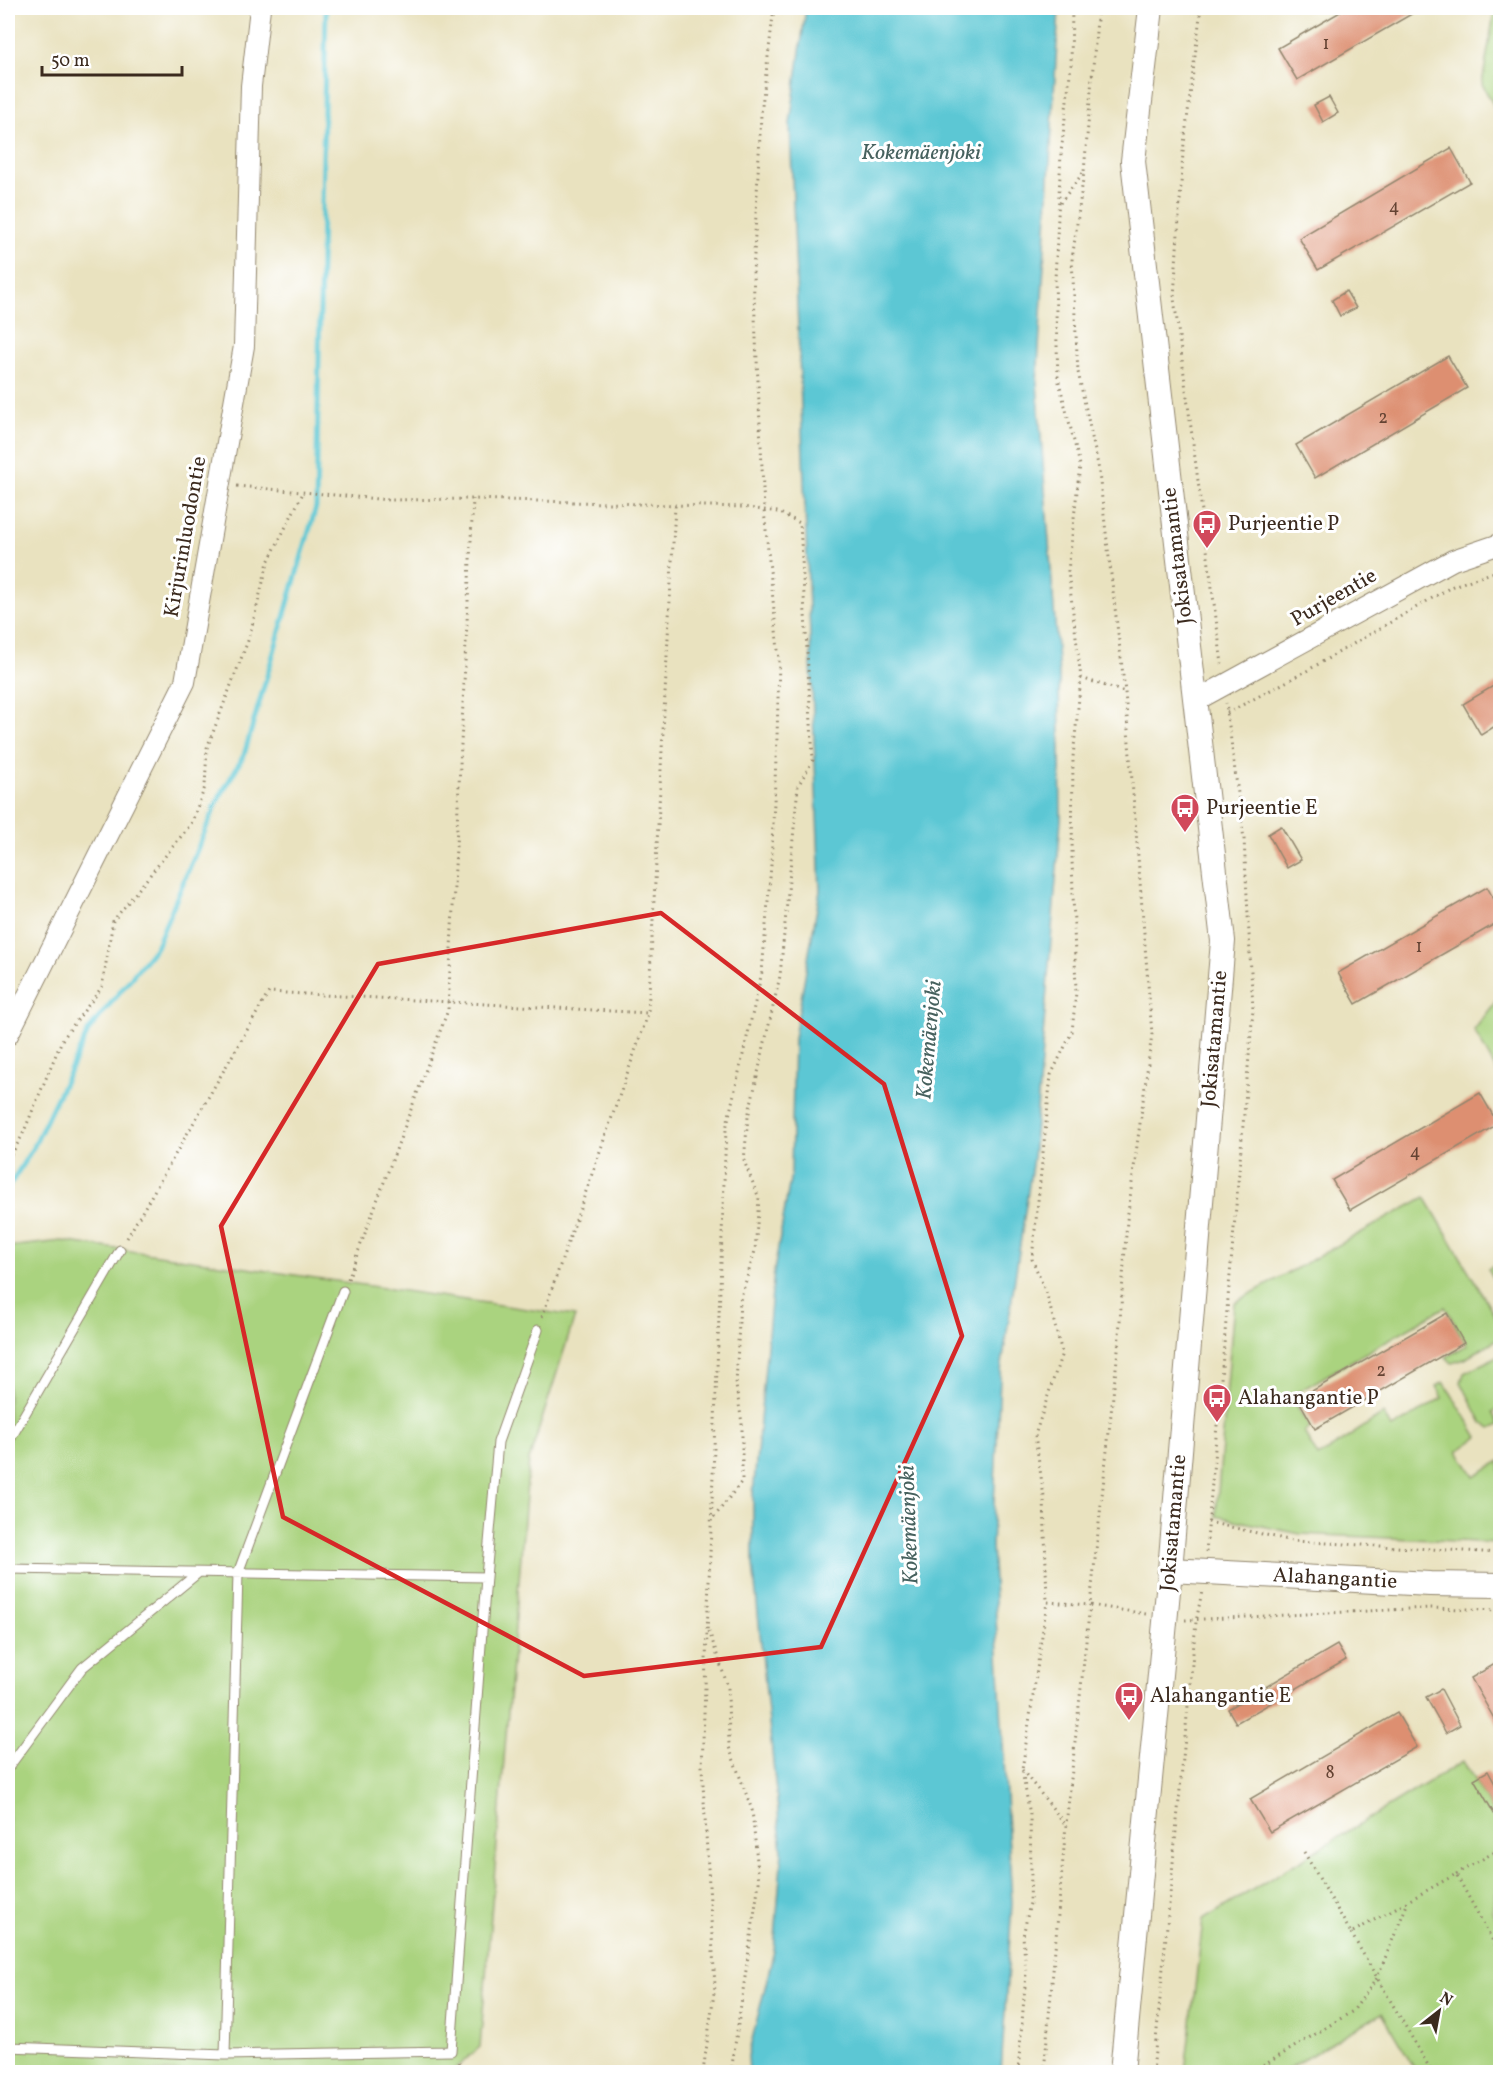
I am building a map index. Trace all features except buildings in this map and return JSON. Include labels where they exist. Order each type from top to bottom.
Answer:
[{"type":"street","name":"Kirjurinluodontie","points":[[8,1035],[185,682],[244,346],[251,86],[260,8]]},
{"type":"street","name":"Jokisatamantie","points":[[1122,2073],[1170,1570],[1223,941],[1133,161],[1151,8]]},
{"type":"street","name":"Purjeentie","points":[[1195,701],[1453,560],[1500,544]]},
{"type":"street","name":"Alahangantie","points":[[1170,1570],[1430,1584],[1500,1585]]},
{"type":"lane","points":[[8,1443],[120,1250]]},
{"type":"lane","points":[[225,2055],[238,1573],[343,1292]]},
{"type":"lane","points":[[8,2047],[225,2055],[452,2050],[498,1442],[537,1330]]},
{"type":"lane","points":[[8,1569],[486,1577]]},
{"type":"lane","points":[[8,1768],[82,1668],[198,1573]]},
{"type":"path","points":[[703,2073],[715,1986],[702,1767],[726,1129],[762,972],[771,866],[779,660],[764,510],[753,274],[761,114],[774,8]]},
{"type":"path","points":[[1018,2073],[1026,1973],[1023,1936],[1030,1903],[1031,1872],[1030,1815],[1022,1770],[1047,1602],[1044,1497],[1035,1435],[1062,1353],[1047,1295],[1032,1259],[1051,1075],[1072,1032],[1076,992],[1072,859],[1073,757],[1081,678],[1068,571],[1080,465],[1058,378],[1055,280],[1071,65],[1072,8]]},
{"type":"path","points":[[1044,2073],[1066,1825],[1119,1350],[1127,1220],[1152,1034],[1125,692],[1098,465],[1078,372],[1072,260],[1084,172],[1098,8]]},
{"type":"path","points":[[1059,205],[1084,172]]},
{"type":"path","points":[[220,484],[389,500],[473,499],[742,507],[778,512],[800,523],[813,760],[798,786],[780,976],[748,1117],[744,1161],[759,1198],[755,1251],[740,1300],[736,1386],[742,1423],[742,1481],[711,1521]]},
{"type":"path","points":[[8,1160],[22,1136],[62,1041],[102,987],[113,921],[191,824],[205,787],[207,748],[249,638],[268,562],[303,493]]},
{"type":"path","points":[[343,1292],[448,1010],[473,499]]},
{"type":"path","points":[[537,1330],[648,1013],[675,505]]},
{"type":"path","points":[[1227,713],[1303,674],[1454,586],[1500,570]]},
{"type":"path","points":[[1081,678],[1125,692]]},
{"type":"path","points":[[120,1250],[269,992],[648,1013]]},
{"type":"path","points":[[1209,1522],[1293,1541],[1500,1553]]},
{"type":"path","points":[[1047,1602],[1090,1605],[1165,1618]]},
{"type":"path","points":[[1196,1622],[1429,1608],[1500,1610]]},
{"type":"path","points":[[707,1627],[728,1687],[729,1747],[752,1810],[759,1882],[731,2073]]},
{"type":"path","points":[[1022,1770],[1066,1825]]},
{"type":"path","points":[[1351,1933],[1500,1849]]},
{"type":"path","points":[[1304,1852],[1432,2073]]},
{"type":"path","points":[[1456,1874],[1500,1953]]},
{"type":"path","points":[[1253,2073],[1353,2011],[1377,1978],[1408,1900]]},
{"type":"highlighted area","points":[[661,913],[884,1084],[962,1336],[821,1647],[584,1676],[283,1517],[221,1226],[378,964]]},
{"type":"green space","points":[[1495,8],[1500,8],[1500,117],[1482,84]]},
{"type":"green space","points":[[1500,996],[1500,1077],[1474,1030]]},
{"type":"green space","points":[[1425,1197],[1500,1324],[1500,1337],[1465,1359],[1452,1363],[1446,1357],[1467,1345],[1445,1307],[1291,1396],[1310,1428],[1304,1432],[1318,1457],[1383,1414],[1392,1428],[1443,1398],[1437,1386],[1444,1382],[1478,1437],[1458,1451],[1474,1476],[1500,1461],[1500,1543],[1300,1534],[1216,1516],[1234,1303]]},
{"type":"green space","points":[[62,1241],[575,1316],[529,1460],[480,2047],[451,2072],[8,2072],[8,1247]]},
{"type":"green space","points":[[1500,1262],[1500,1290],[1488,1268]]},
{"type":"green space","points":[[1500,1355],[1500,1407],[1493,1412],[1500,1425],[1491,1429],[1482,1423],[1461,1382],[1464,1373]]},
{"type":"green space","points":[[1463,1761],[1500,1824],[1500,1875],[1492,1911],[1500,1926],[1500,2072],[1417,2072],[1382,2013],[1283,2072],[1185,2072],[1203,1920]]},
{"type":"water","name":"Kokemäenjoki","points":[[806,8],[1059,8],[1037,383],[1059,675],[1061,819],[1033,1158],[1000,1378],[992,1546],[1012,1903],[1001,2072],[749,2072],[748,2056],[774,1951],[782,1851],[753,1564],[753,1495],[774,1271],[791,1174],[794,1038],[820,891],[790,124]]},
{"type":"waterway","points":[[8,1188],[34,1146],[89,1030],[156,947],[218,800],[244,755],[316,507],[326,8]]},
{"type":"place","name":"Purjeentie P","points":[[1207,550]]},
{"type":"place","name":"Purjeentie E","points":[[1185,834]]},
{"type":"place","name":"Alahangantie P","points":[[1217,1424]]},
{"type":"place","name":"Alahangantie E","points":[[1129,1722]]}]
